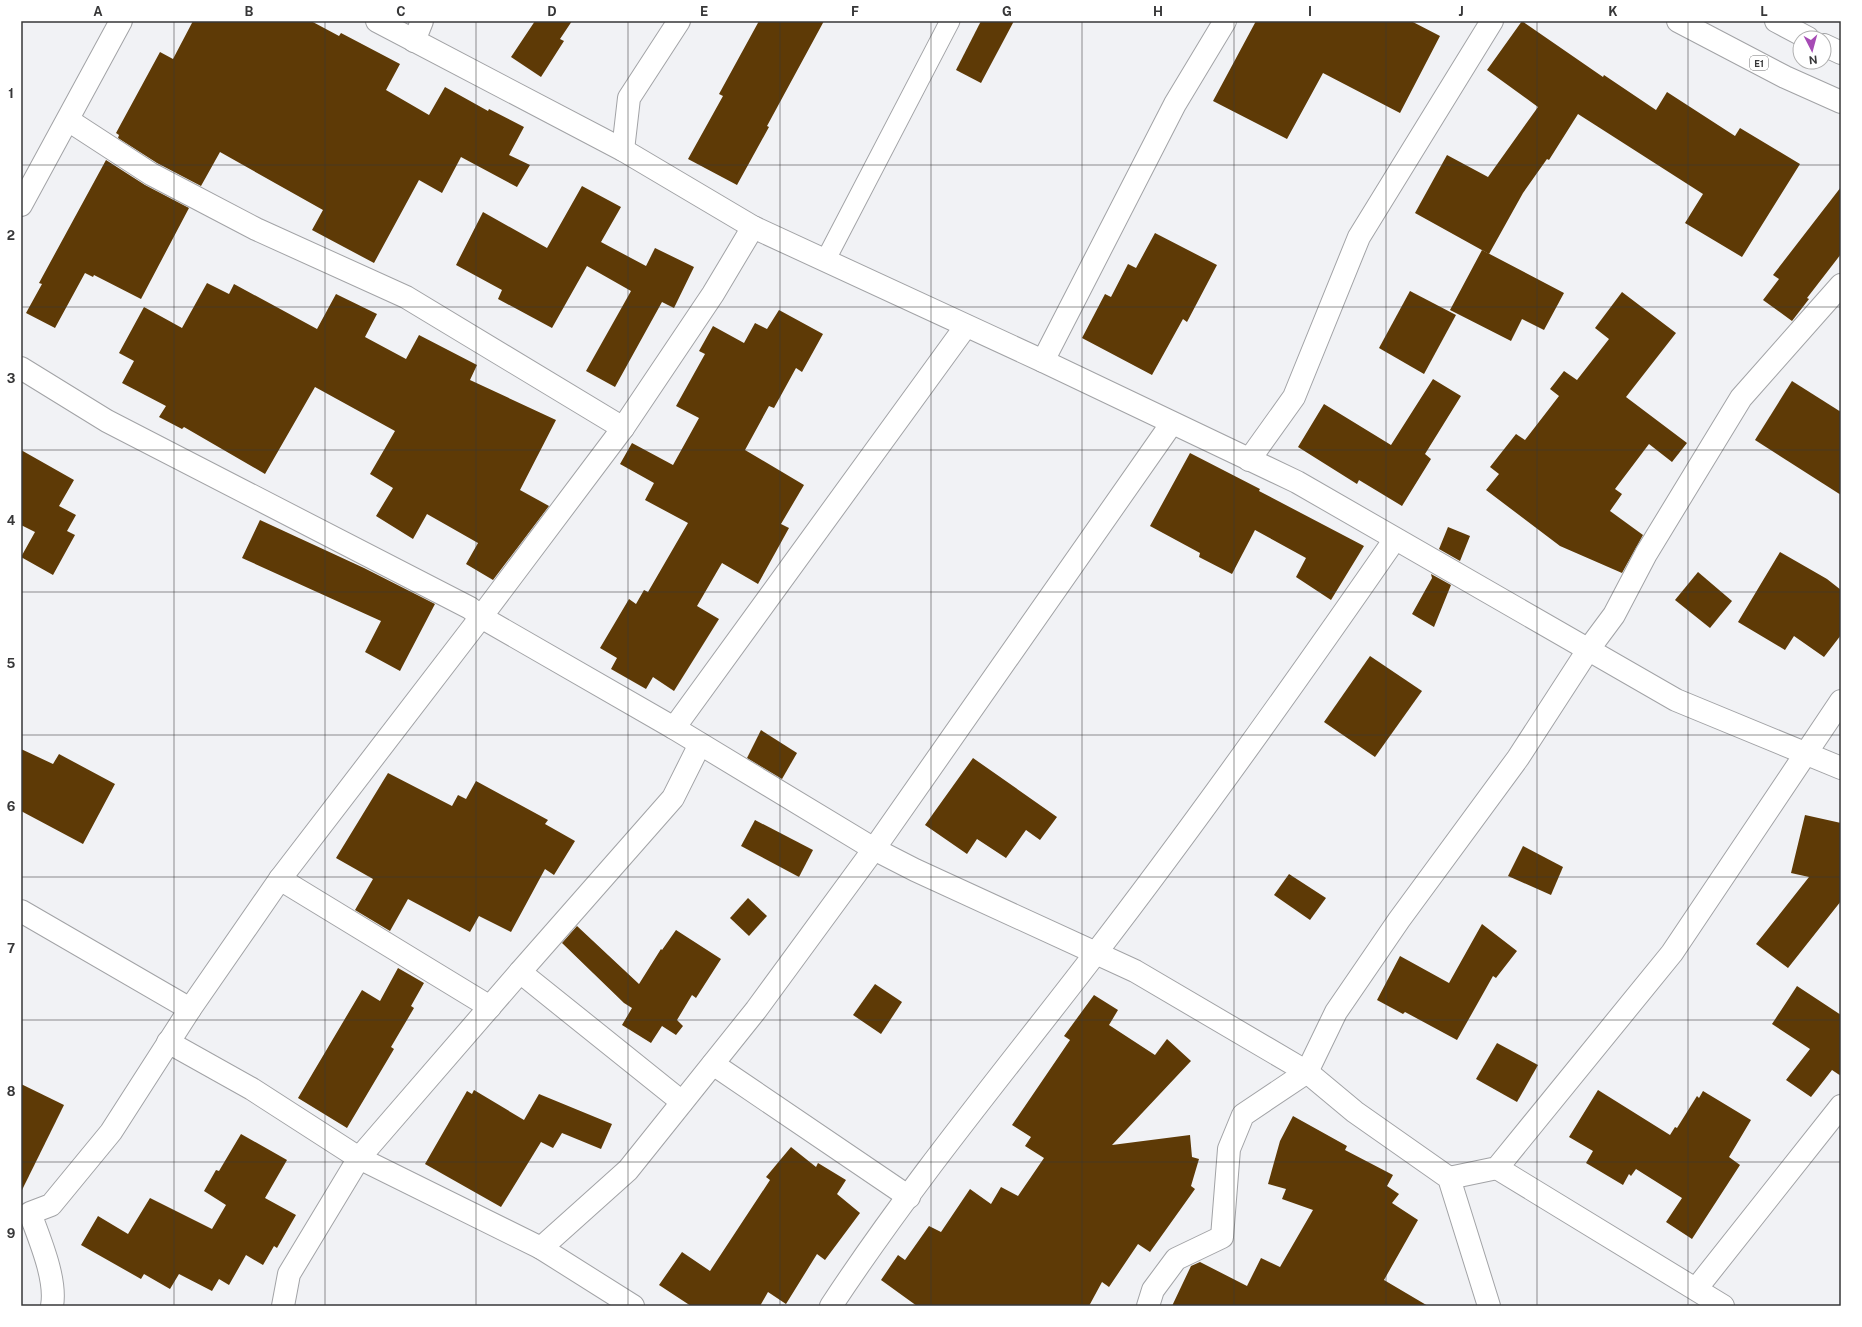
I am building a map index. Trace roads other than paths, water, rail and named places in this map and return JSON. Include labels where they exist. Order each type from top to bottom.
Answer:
[{"type":"main road","points":[[21,205],[121,21]]},
{"type":"main road","points":[[377,21],[623,150],[753,227],[1043,361],[1296,482],[1676,700],[1841,768]]},
{"type":"main road","points":[[414,41],[422,21]]},
{"type":"main road","points":[[623,150],[629,98],[678,21]]},
{"type":"main road","points":[[1043,361],[1175,104],[1225,21]]},
{"type":"main road","points":[[1249,460],[1294,398],[1359,237],[1492,21]]},
{"type":"main road","name":"E1","points":[[1678,21],[1785,77],[1841,102]]},
{"type":"main road","points":[[1776,21],[1793,30]]},
{"type":"main road","points":[[68,120],[158,178],[256,229],[406,297],[623,428]]},
{"type":"main road","points":[[52,1306],[50,1272],[45,1253],[26,1209],[51,1205],[111,1132],[190,1009],[280,879],[481,617],[623,428],[713,294],[753,227]]},
{"type":"main road","points":[[1148,1306],[1153,1290],[1176,1259],[1222,1237],[1229,1149],[1242,1115],[1307,1072],[1336,1012],[1399,920],[1518,758],[1588,650],[1614,615],[1646,554],[1742,398],[1841,285]]},
{"type":"main road","points":[[674,728],[966,326]]},
{"type":"main road","points":[[21,368],[107,421],[470,608],[481,617],[674,728],[874,849],[915,870],[1135,970],[1307,1072],[1356,1112],[1449,1178],[1489,1306]]},
{"type":"main road","points":[[541,1248],[628,1170],[756,1010],[874,849],[1172,423]]},
{"type":"main road","points":[[831,1306],[858,1266],[909,1197],[1096,953],[1268,722],[1395,539]]},
{"type":"main road","points":[[1449,1178],[1497,1168],[1672,953],[1841,701]]},
{"type":"main road","points":[[283,1306],[289,1274],[359,1158],[673,798],[700,744]]},
{"type":"main road","points":[[280,879],[490,1007]]},
{"type":"main road","points":[[21,911],[190,1009]]},
{"type":"main road","points":[[520,972],[682,1102]]},
{"type":"main road","points":[[168,1042],[252,1089],[359,1158],[541,1248],[633,1306]]},
{"type":"main road","points":[[713,1064],[909,1197]]},
{"type":"main road","points":[[1696,1289],[1841,1106]]},
{"type":"main road","points":[[1497,1168],[1723,1306]]},
{"type":"lane","points":[[825,261],[950,21]]}]
